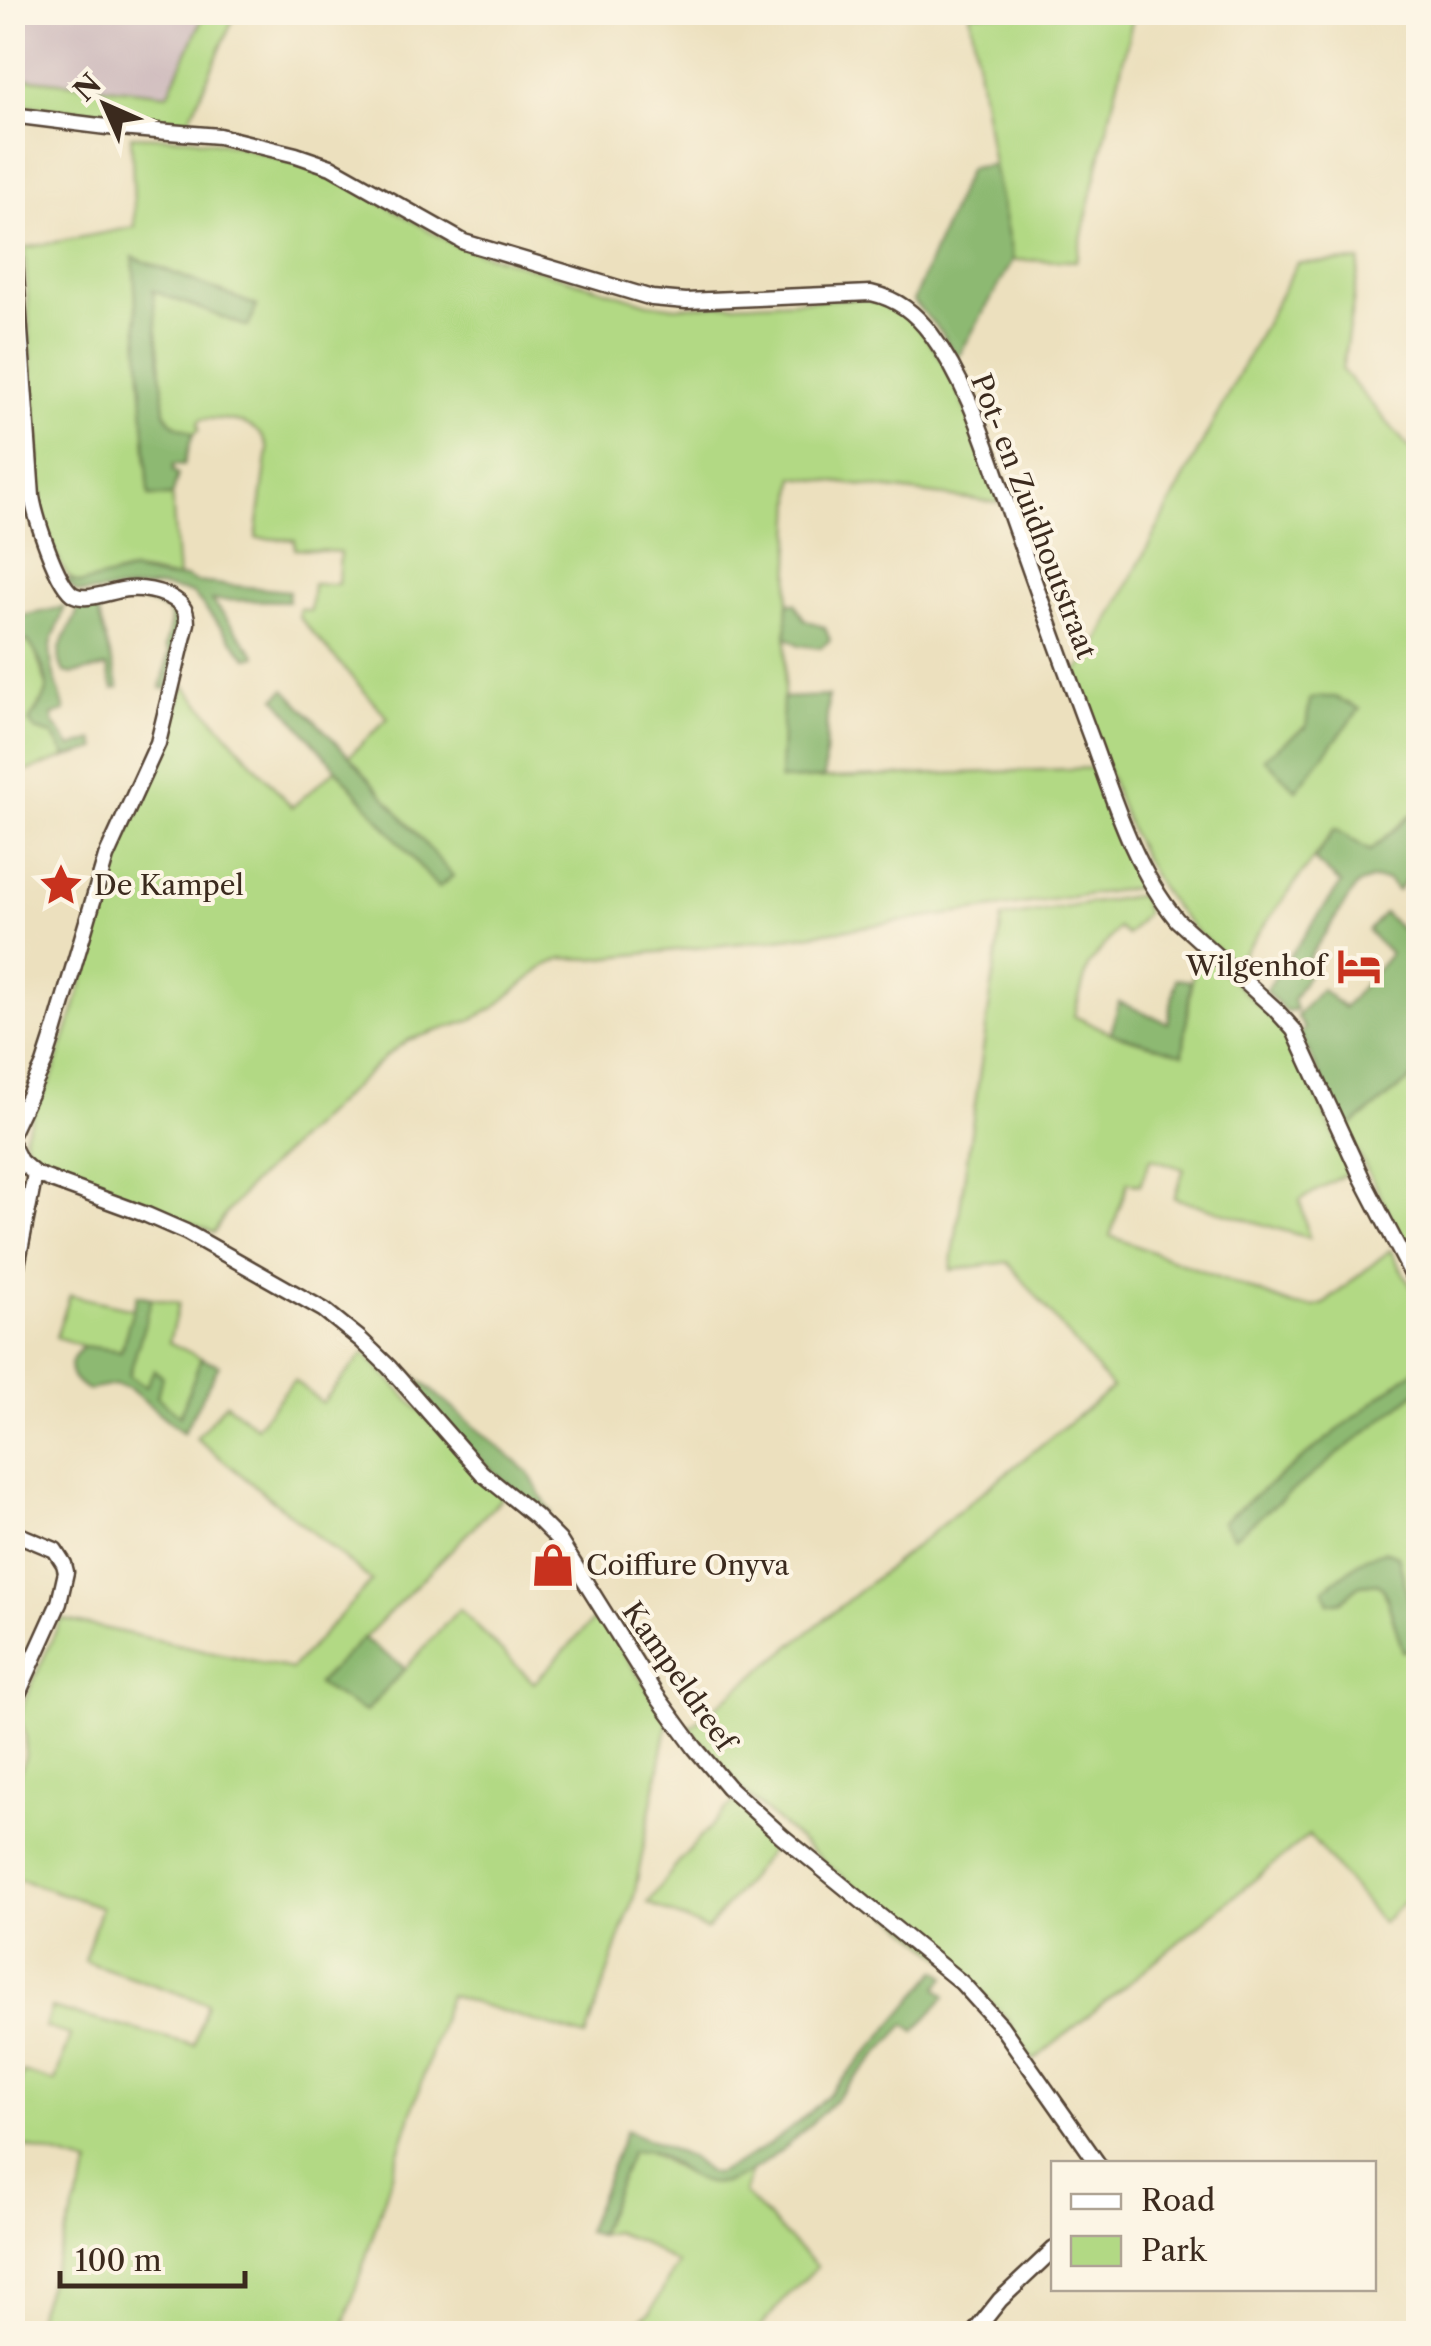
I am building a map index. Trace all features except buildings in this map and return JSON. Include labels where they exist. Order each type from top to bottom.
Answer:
[{"type":"street","name":"Pot- en Zuidhoutstraat","points":[[12,115],[219,136],[296,155],[332,167],[464,242],[652,298],[686,302],[870,293],[898,301],[932,336],[978,422],[1108,786],[1153,887],[1176,920],[1294,1030],[1362,1178],[1418,1286]]},
{"type":"street","points":[[12,219],[34,512],[62,582],[82,597],[127,589],[153,591],[182,605],[187,617],[158,743],[106,857],[49,1049],[12,1132]]},
{"type":"street","points":[[12,1291],[35,1174],[14,1153]]},
{"type":"street","name":"Kampeldreef","points":[[35,1174],[186,1232],[324,1310],[360,1339],[482,1473],[559,1540],[654,1692],[728,1786],[782,1836],[972,1994],[1001,2026],[1096,2161]]},
{"type":"street","points":[[12,1532],[55,1550],[66,1572],[59,1603],[12,1706]]},
{"type":"street","points":[[973,2334],[1000,2300],[1051,2253]]},
{"type":"shaded area","points":[[13,13],[236,13],[187,125],[128,121],[127,116],[13,104]]},
{"type":"green space","points":[[205,13],[236,13],[187,125],[128,121],[127,116],[13,104],[13,77],[168,94]]},
{"type":"green space","points":[[970,13],[1134,13],[1076,261],[1013,260],[993,165]]},
{"type":"green space","points":[[131,136],[191,138],[287,160],[347,183],[455,245],[648,303],[676,307],[857,298],[895,308],[914,323],[947,369],[1000,503],[794,477],[780,780],[1095,768],[1142,887],[771,940],[592,959],[563,958],[545,966],[494,1008],[469,1021],[408,1040],[386,1056],[250,1185],[214,1233],[80,1178],[28,1152],[24,1136],[51,1080],[121,847],[164,757],[184,685],[292,807],[336,769],[438,887],[452,876],[349,756],[388,718],[299,617],[300,609],[310,611],[313,584],[338,584],[340,552],[295,549],[295,540],[256,538],[268,450],[258,432],[232,420],[201,419],[199,430],[193,434],[175,425],[165,412],[152,290],[248,327],[257,306],[134,258],[150,496],[172,496],[178,578],[132,571],[79,583],[66,573],[55,551],[41,509],[24,248],[135,227]]},
{"type":"green space","points":[[993,165],[1013,260],[957,359],[941,332],[913,301],[969,168]]},
{"type":"green space","points":[[133,257],[257,306],[248,327],[153,291],[165,412],[175,425],[193,434],[184,465],[174,464],[173,471],[178,474],[172,496],[149,496]]},
{"type":"green space","points":[[1360,261],[1342,370],[1418,458],[1418,809],[1370,851],[1335,829],[1235,965],[1189,924],[1150,870],[1120,805],[1075,673],[1090,657],[1297,263]],"holes":[[[1306,726],[1296,789],[1265,758]]]},
{"type":"green space","points":[[132,571],[289,591],[288,601],[212,600],[256,656],[247,658],[192,593],[161,587],[85,593],[77,592],[67,582],[69,579],[80,584]]},
{"type":"green space","points":[[131,592],[169,604],[182,623],[167,689],[161,688],[171,621],[168,612],[142,601],[124,600],[97,608],[119,688],[113,689],[107,667],[73,674],[64,672],[59,654],[79,605]]},
{"type":"green space","points":[[788,603],[795,603],[804,619],[825,628],[830,640],[820,648],[799,645],[786,637]]},
{"type":"green space","points":[[64,607],[51,654],[65,711],[52,715],[54,724],[71,747],[94,740],[97,749],[67,757],[53,735],[35,730],[29,722],[45,698],[47,682],[28,641],[12,642],[13,618]]},
{"type":"green space","points":[[28,641],[48,689],[30,722],[35,730],[53,735],[67,757],[13,776],[13,642]]},
{"type":"green space","points":[[285,689],[453,876],[438,888],[276,698]]},
{"type":"green space","points":[[828,696],[824,778],[780,780],[783,698]]},
{"type":"green space","points":[[1335,697],[1360,709],[1296,790],[1264,758],[1306,727],[1310,699]]},
{"type":"green space","points":[[1418,809],[1418,826],[1411,832],[1418,840],[1418,865],[1397,891],[1388,880],[1373,879],[1357,885],[1308,959],[1308,974],[1293,1000],[1296,1010],[1285,1011],[1265,991],[1341,884],[1314,860],[1335,829],[1370,851]]},
{"type":"green space","points":[[1141,895],[1146,913],[1127,935],[1118,928],[1088,966],[1074,1016],[1111,1033],[1183,1053],[1195,954],[1201,951],[1287,1032],[1351,1171],[1300,1200],[1309,1238],[1174,1198],[1184,1169],[1151,1158],[1140,1185],[1128,1182],[1110,1236],[1295,1306],[1314,1307],[1324,1304],[1390,1250],[1418,1298],[1418,1367],[1222,1522],[1234,1536],[1418,1391],[1418,1637],[1398,1556],[1324,1590],[1329,1603],[1341,1601],[1360,1585],[1378,1583],[1384,1589],[1403,1651],[1418,1649],[1418,1890],[1382,1923],[1309,1835],[1033,2061],[1007,2019],[956,1967],[745,1793],[689,1728],[1112,1388],[1008,1262],[951,1270],[1002,918]]},
{"type":"green space","points":[[1384,913],[1408,936],[1418,926],[1418,1074],[1346,1130],[1300,1034],[1305,1029],[1297,1016],[1321,989],[1344,1008],[1390,954],[1368,931]]},
{"type":"green space","points":[[1176,979],[1191,981],[1183,1054],[1111,1033],[1119,1002],[1168,1023]]},
{"type":"green space","points":[[1418,1074],[1418,1268],[1346,1130]]},
{"type":"green space","points":[[70,1295],[133,1309],[121,1351],[83,1346],[56,1337]]},
{"type":"green space","points":[[137,1295],[152,1298],[129,1376],[146,1387],[154,1370],[162,1376],[157,1397],[180,1416],[201,1358],[219,1365],[183,1433],[129,1388],[115,1385],[88,1390],[70,1370],[73,1358],[83,1346],[121,1351]]},
{"type":"green space","points":[[152,1298],[179,1303],[169,1342],[201,1358],[180,1417],[129,1376]]},
{"type":"green space","points":[[364,1353],[503,1497],[318,1685],[366,1712],[459,1609],[534,1683],[599,1614],[668,1721],[634,1896],[586,2037],[449,1995],[342,2332],[345,2333],[31,2333],[90,2165],[13,2143],[13,2110],[23,2072],[55,2082],[70,2035],[45,2027],[51,2008],[194,2045],[207,2003],[84,1961],[101,1907],[13,1877],[13,1801],[25,1756],[26,1738],[20,1718],[24,1702],[61,1619],[291,1669],[372,1581],[196,1438],[226,1403],[256,1427],[294,1380],[322,1403]]},
{"type":"green space","points":[[1418,1367],[1418,1391],[1234,1537],[1222,1522]]},
{"type":"green space","points":[[409,1371],[528,1472],[551,1513],[545,1515],[470,1449],[404,1373]]},
{"type":"green space","points":[[1384,1551],[1398,1556],[1418,1649],[1403,1651],[1384,1589],[1378,1583],[1360,1585],[1341,1601],[1329,1603],[1324,1589],[1366,1557]]},
{"type":"green space","points":[[363,1638],[405,1668],[365,1712],[317,1684]]},
{"type":"green space","points":[[735,1800],[779,1840],[707,1930],[648,1903],[680,1860]]},
{"type":"green space","points":[[938,1970],[946,1976],[937,1988],[946,1996],[915,2031],[906,2024],[816,2119],[762,2165],[737,2179],[715,2184],[696,2179],[655,2154],[631,2152],[598,2235],[586,2232],[626,2130],[691,2158],[709,2173],[716,2174],[734,2165],[764,2148],[813,2110]]},
{"type":"green space","points":[[646,2151],[684,2173],[708,2181],[721,2182],[751,2171],[744,2194],[817,2267],[755,2333],[637,2333],[627,2329],[651,2311],[677,2264],[639,2241],[614,2232],[598,2235],[630,2152]]},
{"type":"waterway","points":[[102,120],[126,121]]},
{"type":"place","name":"De Kampel","points":[[61,885]]},
{"type":"place","name":"Wilgenhof","points":[[1359,966]]},
{"type":"place","name":"Coiffure Onyva","points":[[553,1565]]}]
